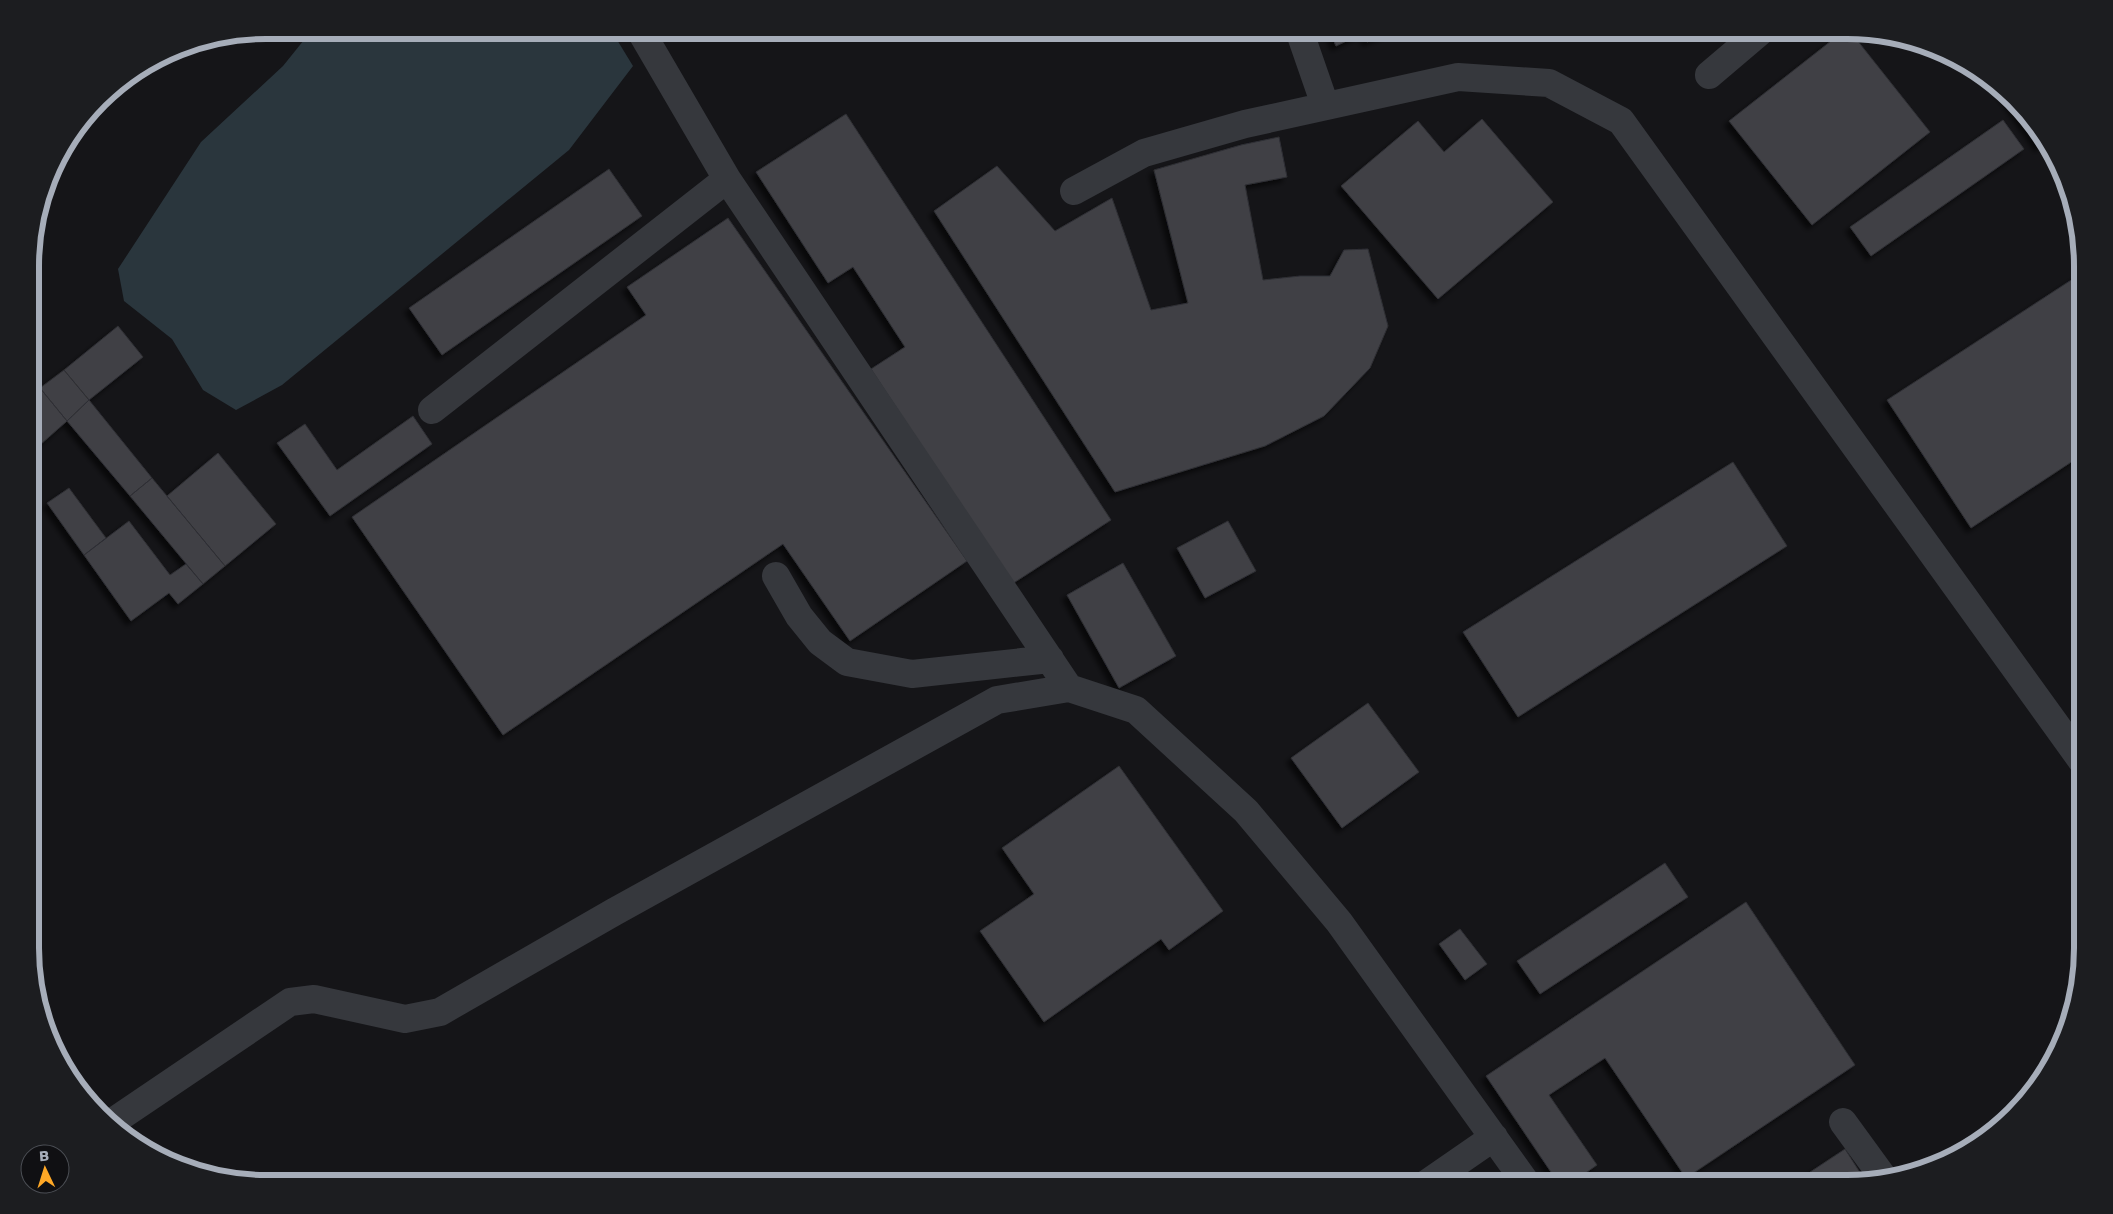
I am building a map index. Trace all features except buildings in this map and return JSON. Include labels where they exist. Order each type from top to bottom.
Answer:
[{"type":"street","points":[[645,39],[727,178],[1069,688]]},
{"type":"street","points":[[1302,39],[1325,105]]},
{"type":"street","points":[[1709,75],[1751,39]]},
{"type":"street","points":[[1074,191],[1144,153],[1245,124],[1458,77],[1549,83],[1621,121],[2074,750]]},
{"type":"street","points":[[432,410],[727,178]]},
{"type":"street","points":[[776,576],[799,616],[820,642],[847,662],[912,674],[1050,659]]},
{"type":"street","points":[[116,1119],[290,1002],[314,999],[405,1019],[440,1012],[622,907],[997,700],[1069,688],[1136,710],[1246,811],[1339,922],[1521,1175]]},
{"type":"street","points":[[1843,1122],[1880,1173]]},
{"type":"street","points":[[1439,1175],[1494,1137]]},
{"type":"shaded area","points":[[305,39],[616,39],[633,66],[569,150],[282,385],[236,410],[203,390],[172,339],[124,301],[118,269],[201,142],[283,66]]}]
